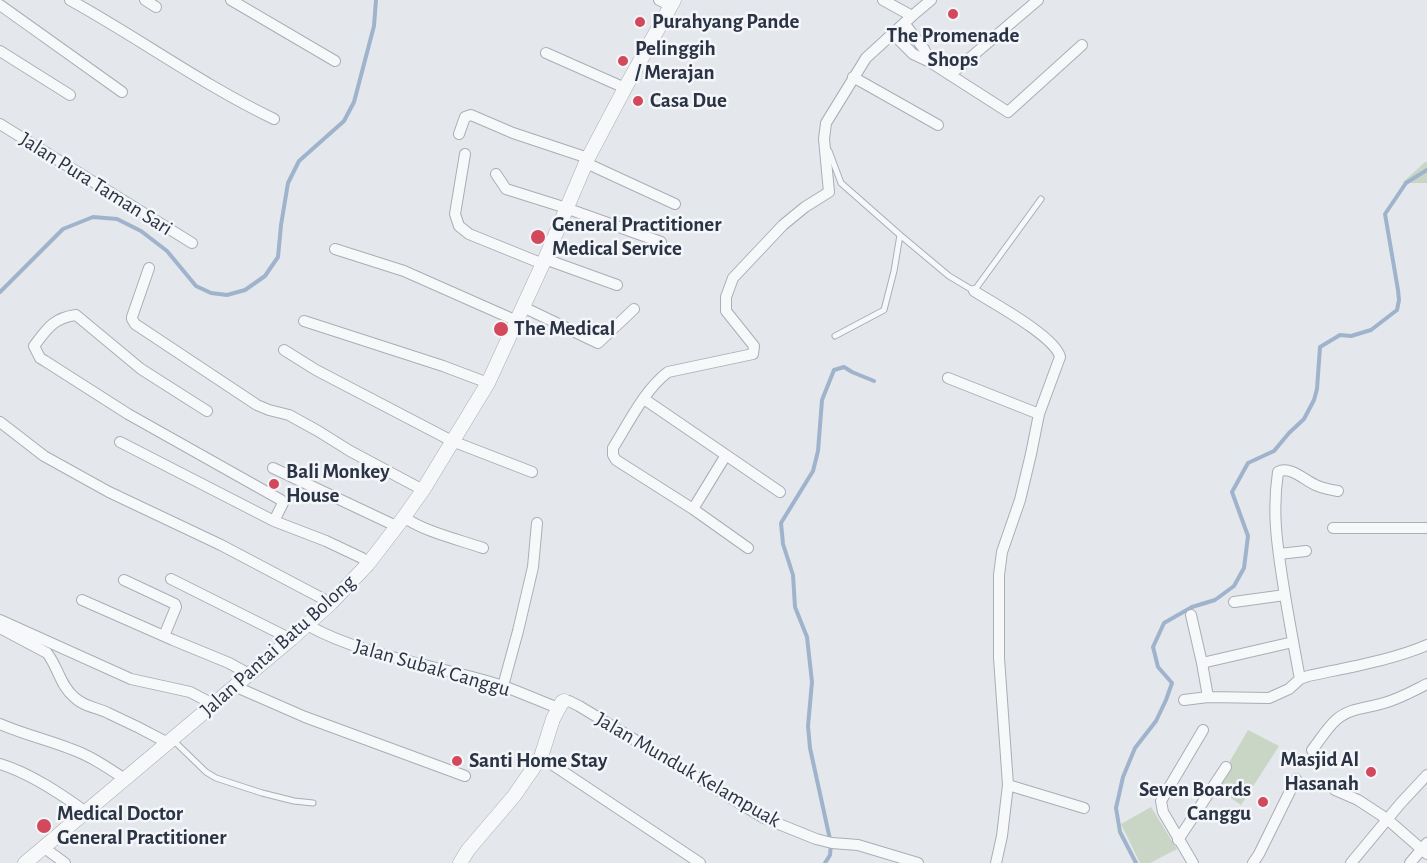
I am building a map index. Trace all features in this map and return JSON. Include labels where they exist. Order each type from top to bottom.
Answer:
[{"type":"street","points":[[70,0],[238,102],[274,119]]},
{"type":"street","points":[[145,0],[156,7]]},
{"type":"street","points":[[231,0],[335,61]]},
{"type":"street","points":[[883,0],[908,19],[930,62]]},
{"type":"street","points":[[748,548],[693,508],[616,460],[613,448],[644,399],[660,378],[668,372],[753,354],[754,346],[726,311],[726,297],[733,278],[783,225],[805,207],[829,192],[824,139],[826,123],[866,58],[931,0]]},
{"type":"street","points":[[950,75],[1038,0]]},
{"type":"street","name":"Jalan Pantai Batu Bolong","points":[[25,863],[307,625],[368,564],[400,522],[423,490],[488,383],[587,160],[668,2]]},
{"type":"street","points":[[0,5],[122,92]]},
{"type":"street","points":[[893,34],[912,54],[930,62],[1008,112],[1082,45]]},
{"type":"street","points":[[0,51],[70,95]]},
{"type":"street","points":[[546,53],[625,88]]},
{"type":"street","points":[[854,77],[938,125]]},
{"type":"street","points":[[459,134],[465,117],[471,115],[587,160],[675,204]]},
{"type":"street","name":"Jalan Pura Taman Sari","points":[[0,124],[192,243]]},
{"type":"street","points":[[465,154],[455,214],[459,226],[470,234],[617,285]]},
{"type":"street","points":[[496,174],[506,189],[661,242]]},
{"type":"street","points":[[334,249],[404,270],[517,321]]},
{"type":"street","points":[[149,268],[132,317],[135,324],[257,405],[289,415],[423,490]]},
{"type":"street","points":[[974,291],[1035,330],[1059,352],[1060,357],[1039,414],[1020,500],[1002,552],[999,575],[999,658],[1008,785],[1002,836],[996,863]]},
{"type":"street","points":[[523,307],[598,343],[634,309]]},
{"type":"street","points":[[207,411],[141,369],[76,315],[52,324],[34,346],[40,358],[128,414],[281,500],[282,507],[274,521]]},
{"type":"street","points":[[304,321],[432,362],[488,383]]},
{"type":"street","points":[[284,350],[316,370],[452,441],[532,472]]},
{"type":"street","points":[[948,378],[1039,414]]},
{"type":"street","points":[[644,399],[780,492]]},
{"type":"street","points":[[0,422],[44,456],[109,492],[221,545],[331,603]]},
{"type":"street","points":[[120,442],[274,521],[326,541],[362,558],[368,564]]},
{"type":"street","points":[[693,508],[726,455]]},
{"type":"street","points":[[273,468],[400,522],[409,521],[483,548]]},
{"type":"street","points":[[1300,679],[1275,528],[1278,472],[1290,471],[1320,487],[1338,491]]},
{"type":"street","points":[[503,686],[533,567],[537,522]]},
{"type":"street","points":[[1333,528],[1427,528]]},
{"type":"street","points":[[1279,554],[1306,551]]},
{"type":"street","points":[[171,579],[291,639]]},
{"type":"street","points":[[124,580],[175,604],[176,607],[164,636]]},
{"type":"street","points":[[1234,602],[1285,595]]},
{"type":"street","points":[[82,600],[249,674]]},
{"type":"street","points":[[1191,615],[1208,697]]},
{"type":"street","points":[[0,620],[131,680],[189,692],[213,704]]},
{"type":"street","name":"Jalan Subak Canggu","points":[[307,625],[347,644],[561,704]]},
{"type":"street","points":[[0,628],[47,653],[63,685],[72,697],[82,704],[106,712],[170,741]]},
{"type":"street","points":[[1202,663],[1293,642]]},
{"type":"street","points":[[1184,700],[1208,697],[1269,698],[1308,676],[1372,662],[1427,645]]},
{"type":"street","points":[[1312,750],[1336,720],[1344,715],[1353,710],[1406,695],[1427,684]]},
{"type":"street","points":[[234,686],[305,717],[465,776]]},
{"type":"street","name":"Jalan Munduk Kelampuak","points":[[561,704],[569,701],[579,706],[764,818],[816,839],[858,845],[918,863]]},
{"type":"street","points":[[460,863],[468,850],[514,796],[541,757],[553,719],[561,704]]},
{"type":"street","points":[[0,724],[72,749],[96,760],[125,779]]},
{"type":"street","points":[[1193,863],[1162,812],[1161,801],[1203,730]]},
{"type":"street","points":[[541,757],[700,863]]},
{"type":"street","points":[[0,764],[32,778],[86,812]]},
{"type":"street","points":[[1178,840],[1226,766]]},
{"type":"street","points":[[1351,863],[1427,775]]},
{"type":"street","points":[[1253,863],[1296,779]]},
{"type":"street","points":[[1008,785],[1084,808]]},
{"type":"street","points":[[1335,790],[1358,800],[1387,819],[1425,849],[1410,863]]},
{"type":"street","points":[[43,848],[65,863]]},
{"type":"lane","points":[[824,139],[841,183],[949,276],[974,291],[1041,199]]},
{"type":"lane","points":[[835,336],[884,310],[900,235]]},
{"type":"lane","points":[[170,741],[184,749],[206,772],[216,778],[262,793],[313,803]]},
{"type":"green space","points":[[1427,162],[1427,183],[1402,183]]},
{"type":"green space","points":[[1248,730],[1279,746],[1241,805],[1215,787]]},
{"type":"green space","points":[[1151,807],[1177,849],[1150,863],[1140,863],[1121,824]]},
{"type":"waterway","points":[[0,292],[63,229],[93,217],[117,219],[141,231],[167,251],[196,286],[211,293],[227,295],[245,290],[265,276],[278,257],[288,183],[299,161],[344,121],[354,102],[374,26],[376,0]]},
{"type":"waterway","points":[[1136,863],[1120,832],[1116,808],[1123,777],[1135,748],[1156,721],[1172,683],[1158,667],[1153,647],[1164,623],[1192,607],[1215,600],[1234,586],[1244,568],[1248,536],[1232,492],[1248,463],[1274,451],[1304,419],[1317,389],[1320,347],[1340,335],[1351,336],[1371,330],[1397,310],[1398,290],[1385,214],[1406,183],[1427,170]]},
{"type":"waterway","points":[[825,863],[830,855],[831,844],[810,748],[808,726],[812,682],[807,637],[795,607],[793,575],[783,544],[781,523],[813,471],[818,451],[822,400],[834,370],[844,367],[874,381]]},
{"type":"place","name":"The Promenade Shops","points":[[953,14]]},
{"type":"place","name":"Purahyang Pande","points":[[640,22]]},
{"type":"place","name":"Pelinggih / Merajan","points":[[623,61]]},
{"type":"place","name":"Casa Due","points":[[638,101]]},
{"type":"place","name":"General Practitioner Medical Service","points":[[538,237]]},
{"type":"place","name":"The Medical","points":[[501,329]]},
{"type":"place","name":"Bali Monkey House","points":[[274,484]]},
{"type":"place","name":"Santi Home Stay","points":[[457,761]]},
{"type":"place","name":"Masjid Al Hasanah","points":[[1371,772]]},
{"type":"place","name":"Seven Boards Canggu","points":[[1263,802]]},
{"type":"place","name":"Medical Doctor General Practitioner","points":[[44,826]]}]
